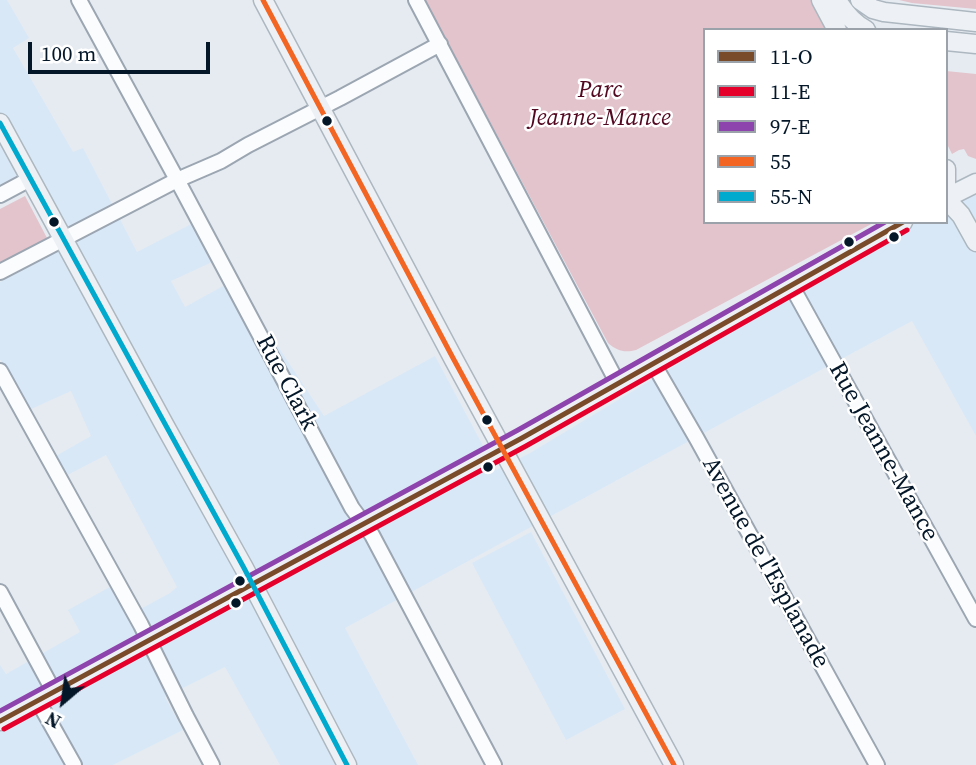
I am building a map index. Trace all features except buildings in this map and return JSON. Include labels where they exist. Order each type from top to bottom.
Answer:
[{"type":"main road","points":[[262,0],[674,765]]},
{"type":"main road","points":[[821,0],[836,28]]},
{"type":"main road","points":[[837,0],[843,11],[863,28]]},
{"type":"main road","points":[[858,0],[884,12],[976,22]]},
{"type":"main road","points":[[858,0],[871,28]]},
{"type":"main road","points":[[948,41],[976,44]]},
{"type":"main road","points":[[0,123],[253,584],[347,765]]},
{"type":"main road","points":[[948,196],[976,183]]},
{"type":"main road","points":[[948,199],[961,215],[976,242]]},
{"type":"main road","points":[[0,721],[618,384],[899,224]]},
{"type":"street","name":"Rue Clark","points":[[79,0],[352,508],[372,535],[494,765]]},
{"type":"street","points":[[416,0],[618,384]]},
{"type":"street","points":[[0,272],[177,180],[221,161],[440,44]]},
{"type":"street","points":[[0,195],[30,180]]},
{"type":"street","name":"Rue Jeanne-Mance","points":[[791,285],[976,619]]},
{"type":"street","name":"Avenue de l'Esplanade","points":[[653,363],[877,765]]},
{"type":"street","points":[[0,372],[148,641],[212,765]]},
{"type":"street","points":[[0,592],[54,692]]},
{"type":"street","points":[[38,701],[74,765]]},
{"type":"shaded area","points":[[0,0],[7,0],[29,38],[13,48],[73,152],[83,148],[137,252],[201,219],[221,258],[171,281],[185,307],[234,280],[324,416],[435,356],[496,470],[530,453],[756,317],[791,285],[899,224],[948,224],[948,197],[976,184],[976,436],[912,321],[345,628],[418,765],[280,765],[225,667],[165,697],[183,730],[113,765],[0,765],[0,665],[6,674],[80,632],[68,610],[119,582],[135,612],[177,587],[106,455],[56,481],[47,461],[91,436],[71,391],[29,410],[0,359],[0,282],[72,244],[33,172],[0,190]]},
{"type":"shaded area","points":[[531,532],[625,709],[566,740],[472,563]]},
{"type":"green space","name":"Parc Jeanne-Mance","points":[[425,0],[815,0],[830,28],[703,28],[703,224],[871,224],[636,350],[618,350],[608,343]]},
{"type":"green space","points":[[899,0],[976,0],[976,9],[912,3]]},
{"type":"green space","points":[[948,71],[976,74],[976,159],[968,156],[964,149],[952,154],[948,146]]},
{"type":"green space","points":[[25,196],[47,238],[0,265],[0,209]]},
{"type":"transit line","name":"55","points":[[263,0],[674,765]]},
{"type":"transit line","name":"55-N","points":[[0,123],[244,568],[347,765]]},
{"type":"transit line","name":"97-E","points":[[0,711],[518,430],[881,224]]},
{"type":"transit line","name":"11-O","points":[[0,721],[522,438],[899,224]]},
{"type":"transit line","name":"11-E","points":[[4,729],[526,446],[907,230]]}]
